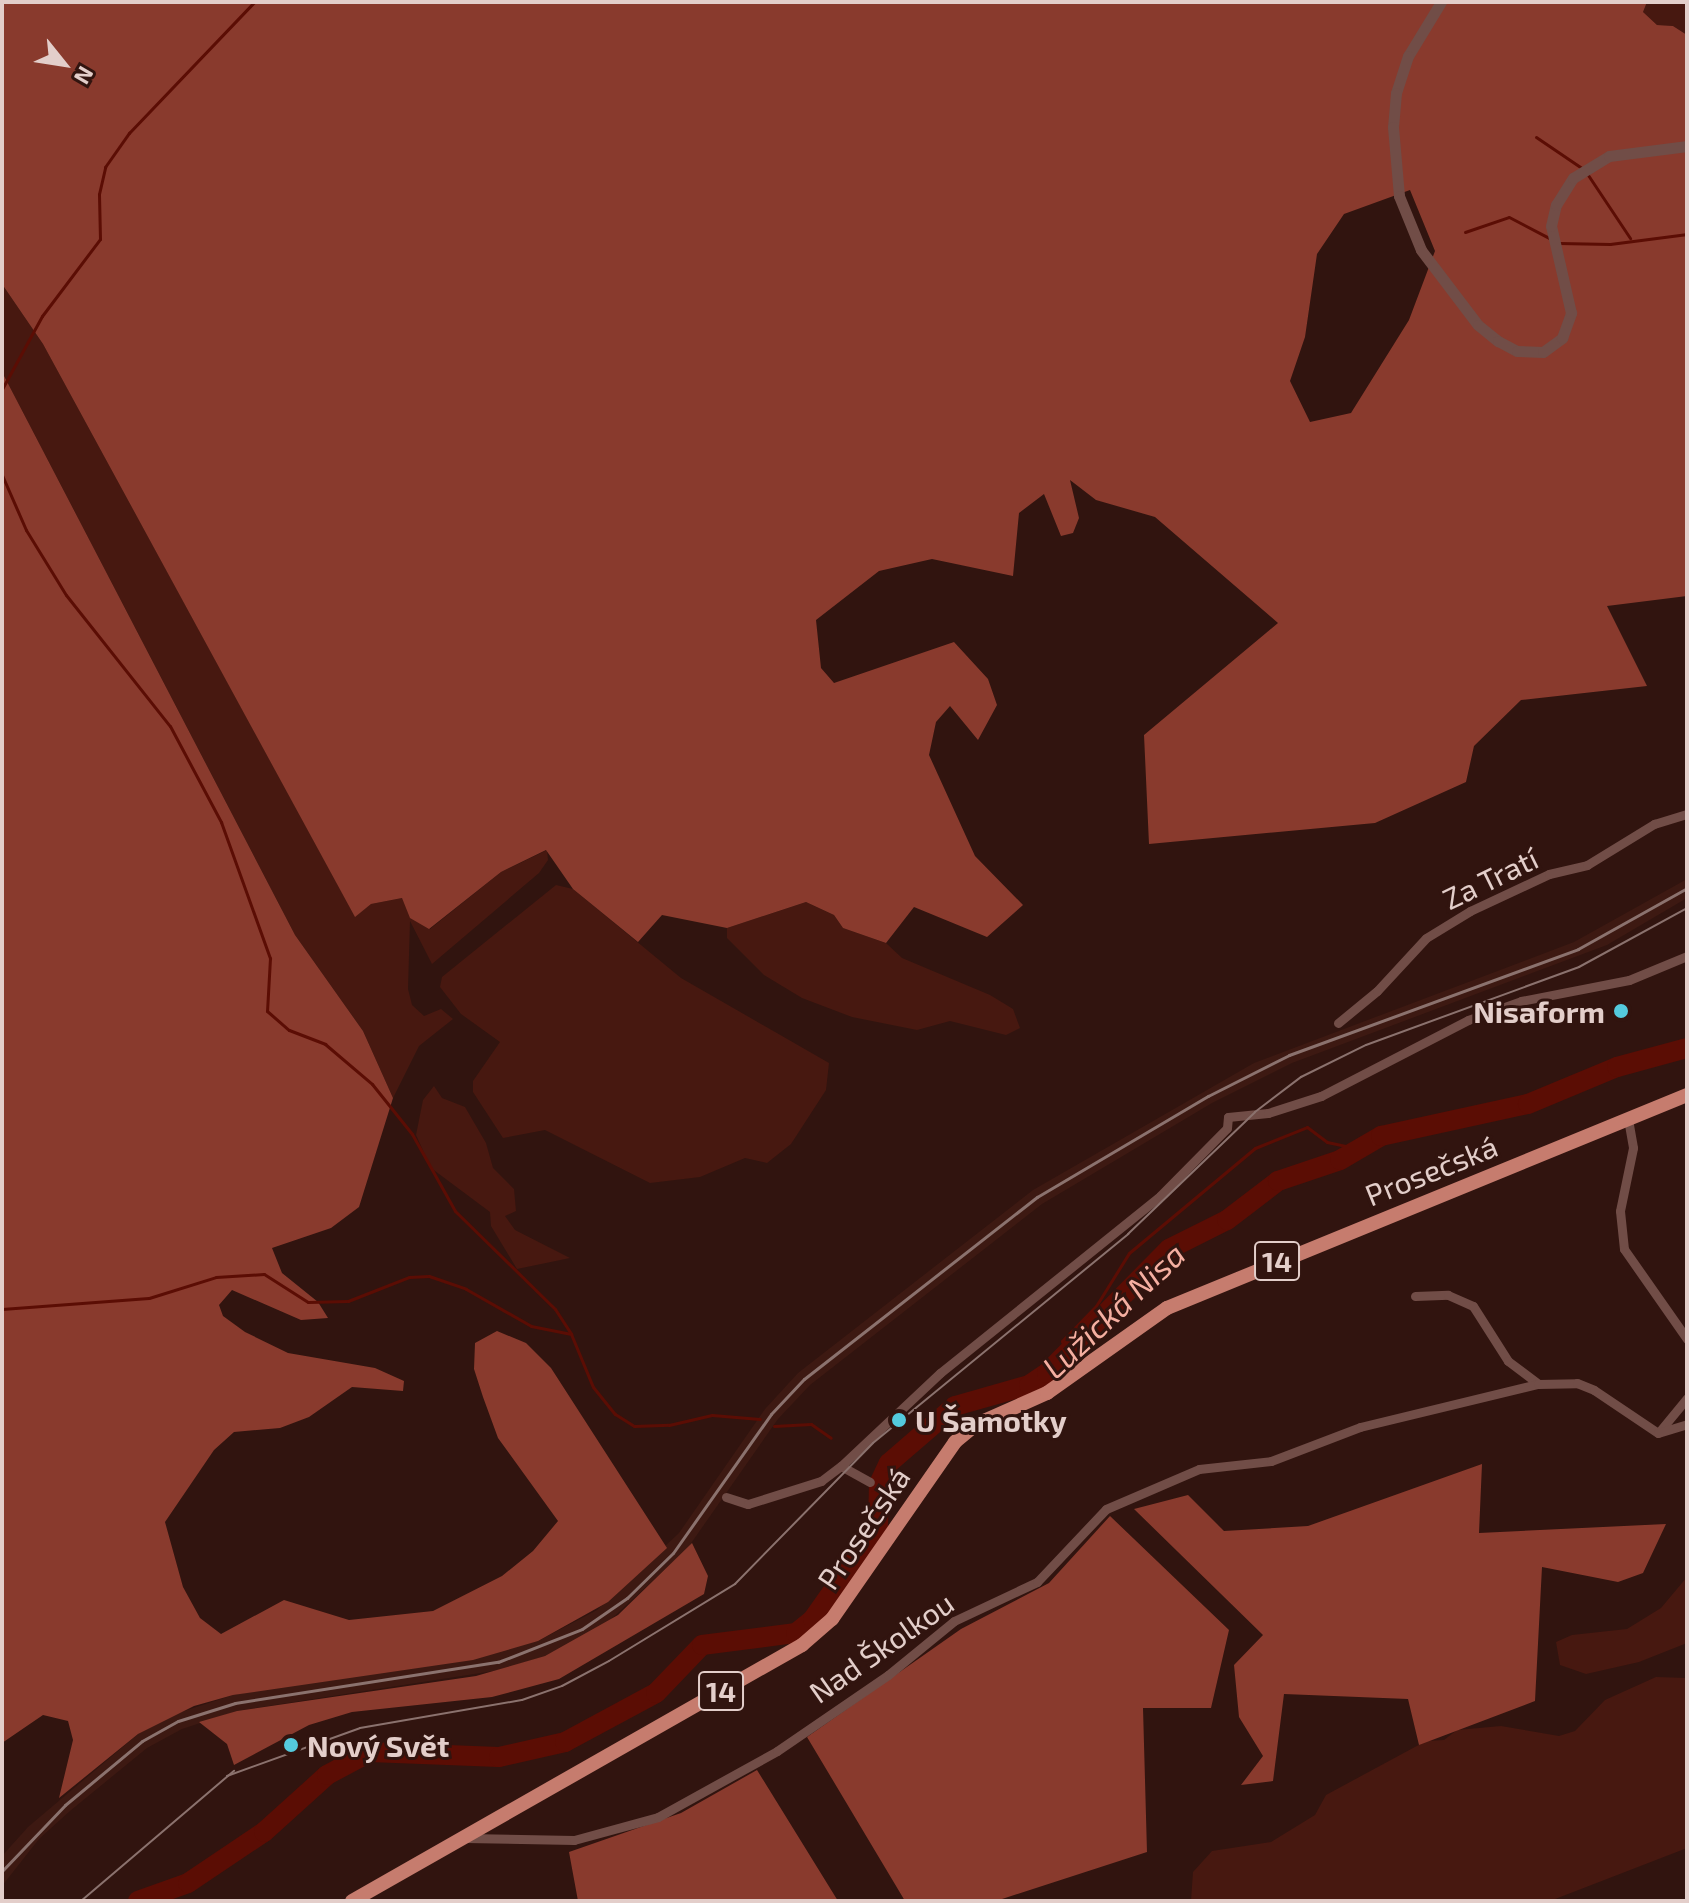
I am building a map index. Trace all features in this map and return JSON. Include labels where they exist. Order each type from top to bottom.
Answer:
[{"type":"main road","name":"Prosečská","points":[[362,1899],[822,1630],[941,1459],[975,1425],[1047,1393],[1185,1298],[1687,1095]]},
{"type":"street","points":[[1441,2],[1408,56],[1396,93],[1393,127],[1399,196],[1421,250],[1478,325],[1498,341],[1517,351],[1543,352],[1562,338],[1571,313],[1551,226],[1556,205],[1573,178],[1609,156],[1687,146]]},
{"type":"street","name":"Za Tratí","points":[[1338,1023],[1377,991],[1426,938],[1470,911],[1549,874],[1587,865],[1654,824],[1687,814]]},
{"type":"street","points":[[726,1497],[748,1504],[821,1481],[841,1466],[940,1373],[1160,1196],[1227,1128],[1228,1117],[1268,1113],[1321,1096],[1468,1020],[1521,1001],[1629,980],[1687,956]]},
{"type":"street","points":[[1628,1119],[1633,1148],[1620,1211],[1624,1249],[1687,1339]]},
{"type":"street","points":[[1415,1296],[1448,1295],[1473,1306],[1508,1361],[1538,1384]]},
{"type":"street","name":"Nad Školkou","points":[[462,1838],[574,1840],[658,1817],[777,1751],[888,1675],[954,1621],[1037,1582],[1106,1509],[1130,1495],[1199,1469],[1271,1461],[1360,1427],[1538,1384],[1577,1383],[1594,1390],[1658,1433]]},
{"type":"street","points":[[1658,1433],[1687,1398]]},
{"type":"street","points":[[1658,1433],[1687,1424]]},
{"type":"street","points":[[841,1466],[870,1482]]},
{"type":"shaded area","points":[[2,2],[1647,2],[1643,12],[1657,25],[1673,26],[1687,35],[1687,596],[1607,606],[1647,686],[1521,700],[1474,746],[1466,782],[1375,823],[1149,844],[1144,735],[1278,623],[1155,517],[1096,500],[1070,480],[1079,518],[1073,533],[1061,536],[1044,494],[1019,513],[1013,576],[932,559],[879,571],[816,620],[821,668],[834,683],[954,642],[988,679],[997,705],[978,740],[950,706],[936,722],[929,755],[975,856],[1023,905],[987,937],[914,907],[886,943],[843,928],[834,915],[806,902],[727,928],[662,915],[638,942],[573,889],[546,850],[501,872],[429,929],[410,918],[402,898],[371,904],[355,917],[43,344],[2,284]],"holes":[[[1410,190],[1435,251],[1409,320],[1351,413],[1310,422],[1290,381],[1305,337],[1317,254],[1344,214]]]},
{"type":"shaded area","points":[[1647,2],[1687,2],[1687,35],[1673,26],[1657,25],[1643,12]]},
{"type":"shaded area","points":[[2,284],[43,344],[355,916],[371,904],[402,898],[430,929],[501,872],[547,850],[548,860],[539,873],[432,964],[410,921],[408,989],[412,1005],[424,1016],[441,1009],[453,1019],[419,1046],[393,1098],[363,1031],[295,935],[2,372]]},
{"type":"shaded area","points":[[2,372],[295,935],[363,1031],[393,1098],[359,1207],[331,1228],[272,1248],[282,1273],[318,1302],[328,1318],[301,1320],[232,1290],[219,1305],[223,1316],[245,1332],[288,1353],[375,1368],[404,1381],[403,1391],[352,1387],[309,1417],[280,1428],[234,1432],[214,1450],[165,1522],[183,1587],[200,1618],[221,1634],[284,1600],[349,1620],[433,1611],[502,1576],[533,1551],[558,1521],[498,1438],[474,1369],[475,1343],[497,1331],[526,1343],[551,1368],[667,1548],[608,1602],[538,1641],[473,1660],[233,1695],[194,1706],[138,1734],[59,1798],[73,1740],[68,1721],[43,1715],[2,1743]]},
{"type":"shaded area","points":[[1687,879],[1687,898],[1607,945],[1292,1063],[1212,1103],[1042,1204],[810,1385],[778,1419],[687,1549],[606,1624],[545,1656],[500,1670],[237,1711],[182,1729],[147,1748],[70,1811],[39,1839],[2,1886],[2,1856],[28,1827],[138,1734],[175,1714],[233,1695],[538,1641],[597,1610],[679,1533],[765,1409],[798,1373],[1033,1190],[1254,1063],[1574,942]]},
{"type":"shaded area","points":[[556,885],[573,889],[681,978],[829,1063],[826,1090],[791,1144],[767,1163],[745,1158],[700,1177],[650,1183],[545,1130],[503,1138],[473,1092],[473,1081],[500,1042],[461,1014],[440,987],[442,977]]},
{"type":"shaded area","points":[[806,902],[834,915],[843,928],[886,943],[902,958],[990,995],[1013,1009],[1020,1028],[1006,1035],[950,1021],[917,1030],[852,1017],[802,998],[764,975],[727,938],[727,928]]},
{"type":"shaded area","points":[[434,1086],[442,1098],[465,1107],[486,1143],[493,1168],[514,1189],[516,1211],[505,1216],[515,1230],[570,1258],[517,1269],[491,1226],[490,1212],[431,1168],[416,1135],[423,1100]]},
{"type":"shaded area","points":[[1482,1464],[1479,1533],[1666,1524],[1643,1573],[1618,1582],[1542,1567],[1535,1701],[1419,1745],[1408,1699],[1284,1694],[1273,1781],[1241,1785],[1263,1756],[1239,1717],[1234,1665],[1263,1635],[1134,1509],[1188,1495],[1224,1531],[1308,1526]]},
{"type":"shaded area","points":[[1110,1516],[1229,1630],[1211,1708],[1143,1708],[1147,1852],[996,1901],[905,1901],[807,1737],[961,1629],[1049,1583]]},
{"type":"shaded area","points":[[692,1543],[708,1576],[704,1594],[559,1679],[492,1697],[352,1712],[309,1725],[234,1765],[227,1744],[199,1722],[237,1711],[476,1676],[545,1656],[618,1615]]},
{"type":"shaded area","points":[[1687,1577],[1687,1643],[1639,1662],[1586,1674],[1560,1665],[1556,1642],[1572,1635],[1627,1629],[1661,1608]]},
{"type":"shaded area","points":[[1656,1677],[1687,1678],[1687,1848],[1550,1901],[1191,1901],[1193,1872],[1212,1851],[1271,1842],[1315,1815],[1326,1795],[1426,1741],[1444,1740],[1457,1730],[1501,1726],[1559,1736],[1575,1731],[1605,1700]]},
{"type":"shaded area","points":[[757,1770],[838,1901],[578,1901],[569,1852],[681,1813]]},
{"type":"waterway","points":[[2,389],[42,316],[100,239],[99,194],[105,167],[129,133],[254,2]]},
{"type":"waterway","points":[[1536,137],[1583,169]]},
{"type":"waterway","points":[[1588,175],[1630,238]]},
{"type":"waterway","points":[[1465,232],[1509,217],[1549,238]]},
{"type":"waterway","points":[[1559,243],[1610,244],[1687,234]]},
{"type":"waterway","points":[[2,475],[26,530],[66,595],[170,726],[221,822],[270,958],[267,1011],[289,1030],[325,1044],[372,1084],[412,1134],[455,1211],[555,1309],[571,1334]]},
{"type":"waterway","name":"Lužická Nisa","points":[[138,1901],[188,1883],[264,1832],[327,1775],[370,1752],[499,1757],[565,1742],[656,1693],[702,1645],[796,1633],[813,1619],[878,1527],[879,1484],[889,1463],[955,1406],[1029,1385],[1047,1373],[1169,1249],[1227,1220],[1278,1181],[1340,1160],[1381,1136],[1528,1104],[1617,1067],[1687,1048]]},
{"type":"waterway","points":[[1067,1353],[1062,1341],[1096,1306],[1129,1253],[1255,1148],[1307,1127],[1327,1142],[1359,1149]]},
{"type":"waterway","points":[[2,1309],[149,1298],[216,1277],[264,1274],[308,1302],[348,1301],[409,1277],[429,1276],[466,1289],[531,1326],[571,1334],[593,1387],[615,1414],[634,1426],[669,1425],[712,1415],[760,1419]]},
{"type":"waterway","points":[[774,1426],[811,1424],[831,1438]]},
{"type":"tram line","points":[[227,1776],[360,1728],[522,1700],[562,1686],[609,1661],[735,1584],[873,1443],[1128,1234],[1255,1112],[1301,1077],[1366,1045],[1579,967],[1687,908]]},
{"type":"tram line","points":[[81,1901],[234,1771]]},
{"type":"railway","points":[[2,1871],[65,1805],[142,1741],[178,1721],[235,1703],[498,1662],[582,1629],[627,1598],[673,1553],[771,1414],[804,1379],[1037,1197],[1208,1096],[1289,1055],[1578,949],[1687,888]]},
{"type":"place","name":"Nisaform","points":[[1621,1011]]},
{"type":"place","name":"U Šamotky","points":[[899,1420]]},
{"type":"place","name":"Nový Svět","points":[[291,1745]]}]
